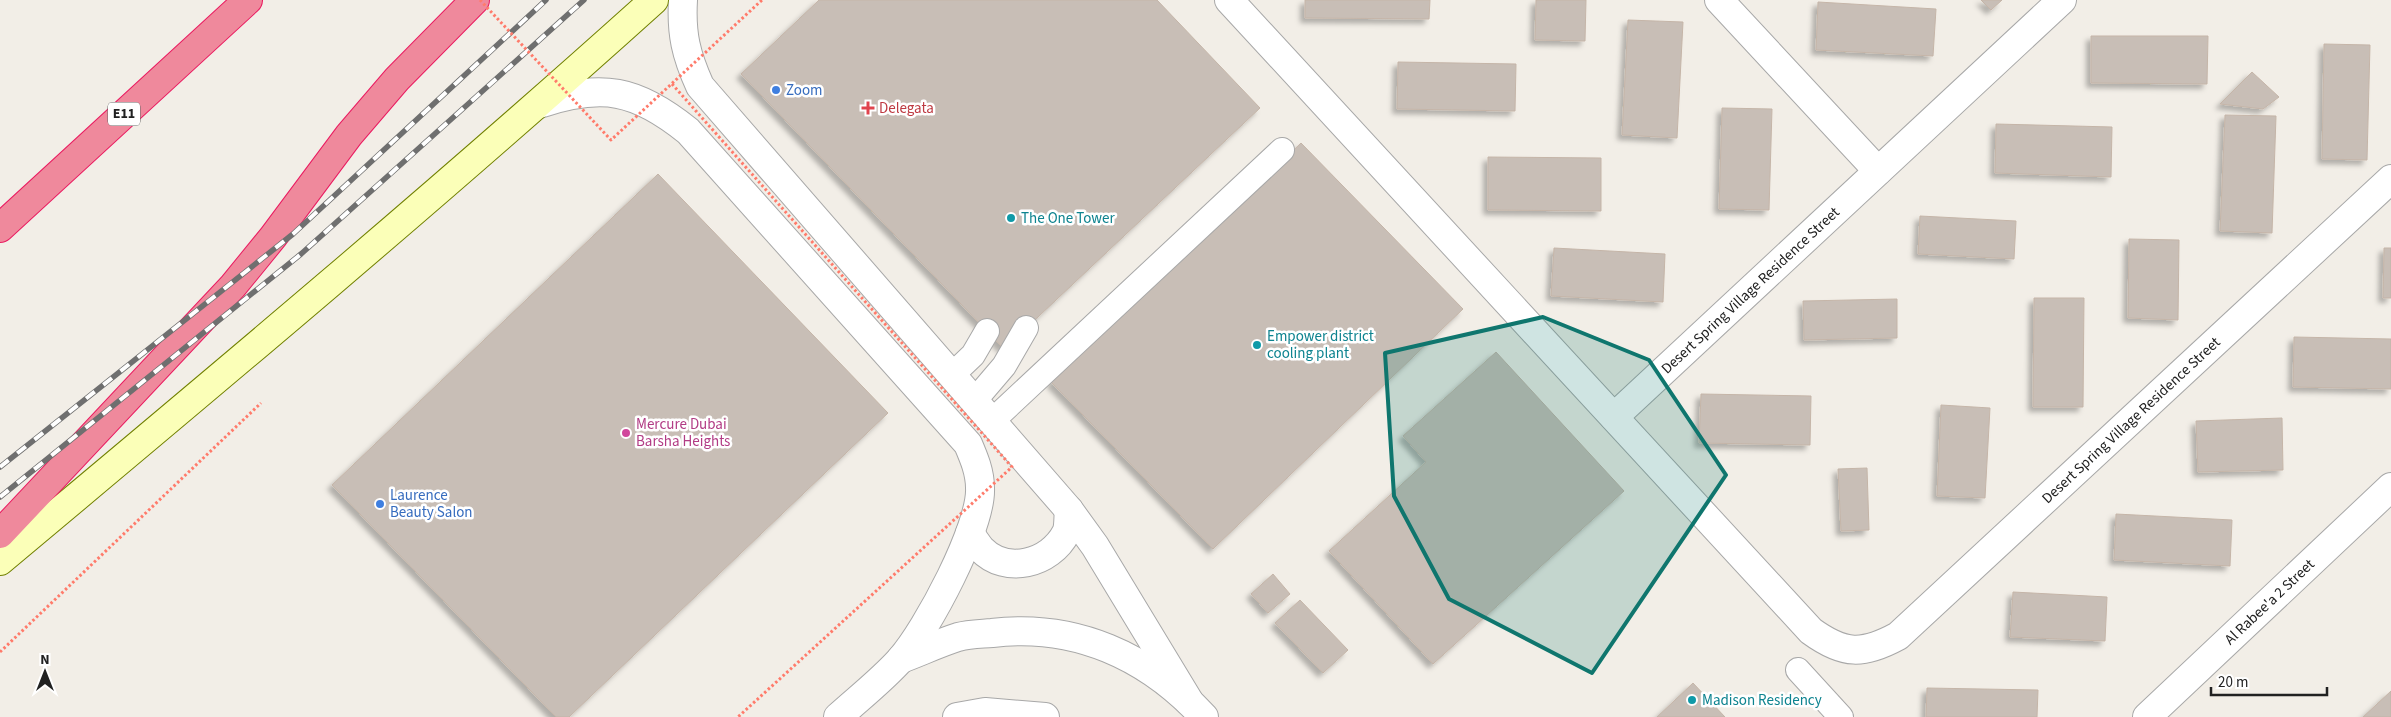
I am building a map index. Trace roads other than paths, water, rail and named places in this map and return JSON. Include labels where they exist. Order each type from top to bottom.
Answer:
[{"type":"highway","name":"E11","points":[[0,228],[248,0]]},
{"type":"highway","points":[[0,534],[233,286],[274,237],[349,135],[396,79],[475,0]]},
{"type":"main road","points":[[0,561],[193,400],[539,104],[654,0]]},
{"type":"street","points":[[683,0],[681,26],[686,50],[700,86],[1069,510],[1095,546],[1196,709]]},
{"type":"street","points":[[1228,0],[1614,417]]},
{"type":"street","points":[[1719,0],[1878,171]]},
{"type":"street","name":"Desert Spring Village Residence Street","points":[[2062,0],[1614,417],[1811,631],[1827,642],[1844,649],[1863,651],[1881,645],[1898,636],[2391,179]]},
{"type":"street","points":[[539,104],[570,93],[601,92],[633,97],[662,111],[688,131],[968,444],[977,465],[980,488],[978,511],[940,598],[901,659],[838,717]]},
{"type":"street","name":"Al Rabee'a 2 Street","points":[[2147,717],[2391,487]]},
{"type":"street","points":[[970,533],[982,550],[999,560],[1019,564],[1039,560],[1056,549],[1067,532],[1069,510]]},
{"type":"street","points":[[901,659],[959,637],[1021,630],[1083,638],[1140,663],[1196,709]]},
{"type":"street","points":[[957,717],[985,712],[1046,717]]},
{"type":"lane","points":[[992,421],[1282,150]]},
{"type":"lane","points":[[974,400],[1004,366],[1026,328]]},
{"type":"lane","points":[[952,375],[973,355],[987,331]]},
{"type":"lane","points":[[1798,670],[1841,717]]},
{"type":"railway","points":[[0,467],[293,234],[546,0]]},
{"type":"railway","points":[[0,497],[301,254],[584,0]]},
{"type":"place","name":"Zoom","points":[[776,90]]},
{"type":"place","name":"Delegata","points":[[868,108]]},
{"type":"place","name":"The One Tower","points":[[1011,218]]},
{"type":"place","name":"Empower district cooling plant","points":[[1257,345]]},
{"type":"place","name":"Mercure Dubai Barsha Heights","points":[[626,433]]},
{"type":"place","name":"Laurence Beauty Salon","points":[[380,504]]},
{"type":"place","name":"Madison Residency","points":[[1692,700]]}]
